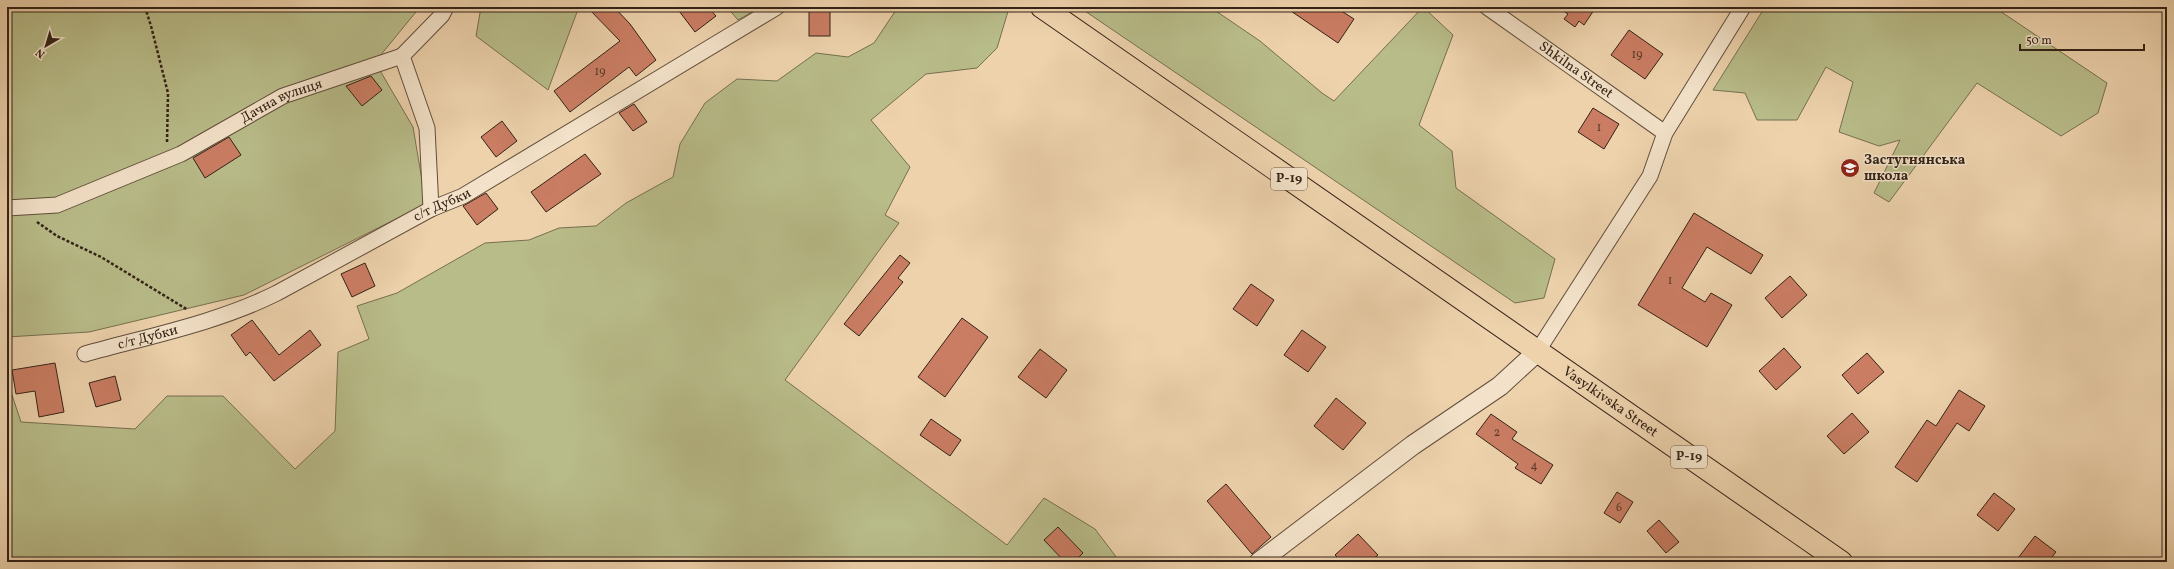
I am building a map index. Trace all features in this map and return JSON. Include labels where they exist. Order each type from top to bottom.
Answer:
[{"type":"main road","name":"Р-19","points":[[1042,7],[1537,352]]},
{"type":"main road","name":"Vasylkivska Street","points":[[1537,352],[1841,562]]},
{"type":"street","points":[[431,208],[427,128],[402,56],[442,15],[446,7]]},
{"type":"street","name":"с/т Дубки","points":[[85,354],[205,321],[256,303],[277,293],[431,208],[464,196],[777,7]]},
{"type":"street","name":"Shkilna Street","points":[[1487,7],[1665,133]]},
{"type":"street","points":[[1259,562],[1413,446],[1500,386],[1537,352],[1650,176],[1665,133],[1743,7]]},
{"type":"street","name":"Дачна вулиця","points":[[12,208],[57,205],[181,154],[282,96],[402,56]]},
{"type":"path","points":[[145,7],[168,93],[166,160]]},
{"type":"path","points":[[12,208],[57,236],[101,257],[205,321]]},
{"type":"green space","points":[[7,7],[420,7],[375,62],[413,127],[426,204],[244,295],[89,332],[7,337]]},
{"type":"green space","points":[[481,7],[583,7],[577,12],[548,90],[476,36]]},
{"type":"green space","points":[[727,7],[761,7],[738,20]]},
{"type":"green space","points":[[898,7],[1009,8],[997,48],[977,68],[926,74],[871,120],[910,167],[885,215],[899,223],[785,380],[1007,545],[1044,498],[1095,529],[1120,562],[7,562],[7,380],[21,422],[135,429],[167,396],[223,396],[295,469],[335,431],[338,352],[369,339],[357,306],[397,293],[485,243],[529,240],[559,228],[596,226],[626,203],[673,177],[680,144],[705,103],[737,79],[777,81],[816,53],[848,57],[874,43]]},
{"type":"green space","points":[[1079,7],[1210,7],[1260,41],[1322,93],[1334,101],[1423,7],[1453,35],[1419,125],[1452,151],[1456,188],[1555,259],[1544,298],[1515,303]]},
{"type":"green space","points":[[1765,7],[1994,7],[2107,83],[2098,113],[2061,136],[1977,83],[1889,202],[1874,193],[1900,140],[1879,146],[1839,132],[1853,82],[1826,67],[1797,120],[1757,120],[1745,93],[1713,90]]},
{"type":"building","points":[[587,7],[614,7],[630,24],[656,60],[636,76],[629,67],[570,112],[554,91],[620,41]]},
{"type":"building","points":[[676,7],[708,7],[716,16],[695,32]]},
{"type":"building","points":[[809,7],[830,7],[830,36],[809,36]]},
{"type":"building","points":[[1285,7],[1335,7],[1354,19],[1338,43]]},
{"type":"building","points":[[1557,7],[1596,7],[1584,25],[1579,21],[1575,27],[1564,19],[1568,14]]},
{"type":"building","points":[[1629,30],[1663,54],[1645,79],[1611,55]]},
{"type":"building","points":[[371,76],[382,90],[362,106],[346,86]]},
{"type":"building","points":[[634,104],[647,122],[633,131],[619,113]]},
{"type":"building","points":[[1593,108],[1619,124],[1604,149],[1578,132]]},
{"type":"building","points":[[502,121],[517,141],[496,157],[481,137]]},
{"type":"building","points":[[229,137],[241,155],[205,178],[193,158]]},
{"type":"building","points":[[585,154],[601,174],[546,212],[531,192]]},
{"type":"building","points":[[486,193],[498,209],[477,225],[463,206]]},
{"type":"building","points":[[1694,213],[1763,255],[1751,274],[1707,247],[1682,288],[1705,302],[1711,293],[1732,305],[1707,347],[1638,305]]},
{"type":"building","points":[[900,255],[910,263],[898,278],[903,282],[859,336],[844,324]]},
{"type":"building","points":[[365,263],[375,286],[352,297],[341,274]]},
{"type":"building","points":[[1790,276],[1807,295],[1782,318],[1765,298]]},
{"type":"building","points":[[1251,284],[1274,300],[1257,326],[1233,309]]},
{"type":"building","points":[[962,318],[988,337],[945,397],[918,377]]},
{"type":"building","points":[[252,320],[279,355],[310,330],[321,345],[274,381],[250,352],[246,356],[231,335]]},
{"type":"building","points":[[1302,330],[1326,347],[1308,372],[1284,355]]},
{"type":"building","points":[[1784,348],[1801,367],[1776,390],[1759,371]]},
{"type":"building","points":[[1040,349],[1067,370],[1046,398],[1018,377]]},
{"type":"building","points":[[1867,353],[1884,372],[1858,394],[1842,375]]},
{"type":"building","points":[[55,363],[64,412],[39,417],[35,391],[16,394],[12,370]]},
{"type":"building","points":[[115,376],[121,400],[96,407],[89,383]]},
{"type":"building","points":[[1959,390],[1985,406],[1969,431],[1957,423],[1917,482],[1895,467],[1927,420],[1936,426]]},
{"type":"building","points":[[1336,398],[1366,423],[1343,450],[1314,426]]},
{"type":"building","points":[[1852,413],[1869,432],[1844,454],[1827,436]]},
{"type":"building","points":[[1491,414],[1517,432],[1512,439],[1553,465],[1541,484],[1515,468],[1518,464],[1476,434]]},
{"type":"building","points":[[931,419],[961,440],[950,456],[920,435]]},
{"type":"building","points":[[1226,484],[1271,537],[1252,554],[1207,501]]},
{"type":"building","points":[[1617,492],[1633,502],[1620,523],[1604,513]]},
{"type":"building","points":[[1994,493],[2015,509],[1998,531],[1977,515]]},
{"type":"building","points":[[1659,520],[1679,542],[1666,553],[1647,531]]},
{"type":"building","points":[[1058,527],[1083,553],[1074,562],[1065,562],[1044,540]]},
{"type":"building","points":[[1358,534],[1378,555],[1370,562],[1342,562],[1335,555]]},
{"type":"building","points":[[2035,536],[2056,552],[2048,562],[2015,562]]},
{"type":"place","name":"Застугнянська школа","points":[[1850,168]]}]
